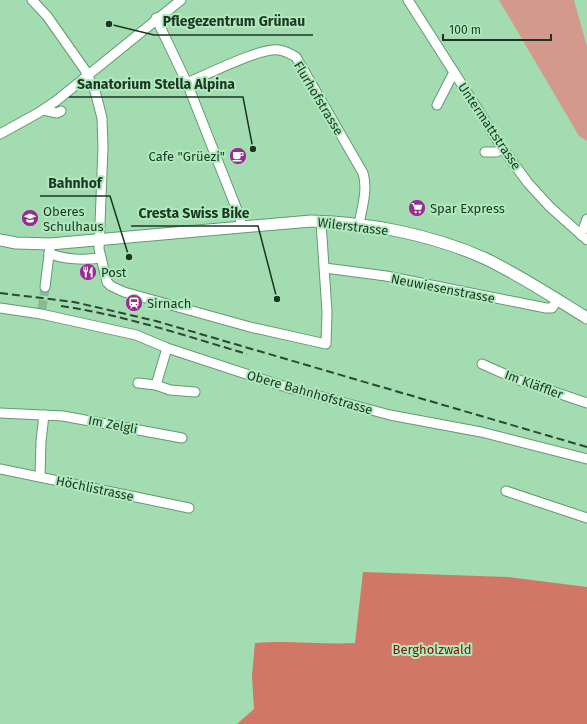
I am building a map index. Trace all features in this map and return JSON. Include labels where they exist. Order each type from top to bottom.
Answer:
[{"type":"main road","name":"Wilerstrasse","points":[[50,248],[99,241],[242,227],[322,222],[359,224],[417,236],[457,248],[512,272],[587,318]]},
{"type":"main road","points":[[0,240],[50,248]]},
{"type":"street","points":[[32,0],[47,16],[55,33],[88,76],[95,91],[102,118],[103,147],[99,241],[105,263],[107,282],[116,285],[124,292],[250,328],[326,344],[325,268],[322,222]]},
{"type":"street","points":[[0,134],[43,110],[88,76],[156,18],[181,0]]},
{"type":"street","name":"Untermattstrasse","points":[[408,0],[503,149],[528,182],[550,207],[584,238]]},
{"type":"street","points":[[156,18],[187,83],[239,215],[242,227]]},
{"type":"street","name":"Flurhofstrasse","points":[[187,83],[233,63],[272,50],[287,52],[296,58],[363,173],[366,182],[359,224]]},
{"type":"street","points":[[437,105],[454,72]]},
{"type":"street","points":[[43,110],[57,113],[60,111]]},
{"type":"street","points":[[485,152],[496,152],[503,149]]},
{"type":"street","points":[[584,238],[587,219]]},
{"type":"street","points":[[50,248],[56,256],[90,259],[105,263]]},
{"type":"street","points":[[45,287],[50,248]]},
{"type":"street","name":"Neuwiesenstrasse","points":[[325,268],[386,276],[546,308],[552,308],[558,300]]},
{"type":"street","name":"Obere Bahnhofstrasse","points":[[0,308],[41,312],[136,335],[167,348],[289,388],[390,415],[481,432],[587,459]]},
{"type":"street","points":[[156,385],[167,348]]},
{"type":"street","name":"Im Kläffler","points":[[482,364],[516,379],[587,403]]},
{"type":"street","points":[[138,383],[156,385],[170,390],[195,392]]},
{"type":"street","name":"Im Zelgli","points":[[0,413],[44,414],[91,420],[182,438]]},
{"type":"street","points":[[40,477],[41,441],[44,414]]},
{"type":"street","name":"Höchlistrasse","points":[[0,469],[189,508]]},
{"type":"street","points":[[506,491],[587,518]]},
{"type":"shaded area","points":[[499,0],[574,0],[587,47],[587,141],[579,136]]},
{"type":"green space","name":"Bergholzwald","points":[[363,572],[508,577],[587,587],[587,724],[237,724],[254,709],[252,676],[255,643],[355,643]]},
{"type":"tunnel","points":[[42,309],[45,287]]},
{"type":"railway","points":[[0,293],[74,302],[156,321],[587,447]]},
{"type":"railway","points":[[61,306],[131,320],[247,354]]},
{"type":"place","name":"Pflegezentrum Grünau","points":[[109,24]]},
{"type":"place","name":"Sanatorium Stella Alpina","points":[[253,149]]},
{"type":"place","name":"Cafe \"Grüezi\"","points":[[238,156]]},
{"type":"place","name":"Spar Express","points":[[417,208]]},
{"type":"place","name":"Oberes Schulhaus","points":[[30,218]]},
{"type":"place","name":"Bahnhof","points":[[129,257]]},
{"type":"place","name":"Post","points":[[88,272]]},
{"type":"place","name":"Cresta Swiss Bike","points":[[277,299]]},
{"type":"place","name":"Sirnach","points":[[134,303]]}]
